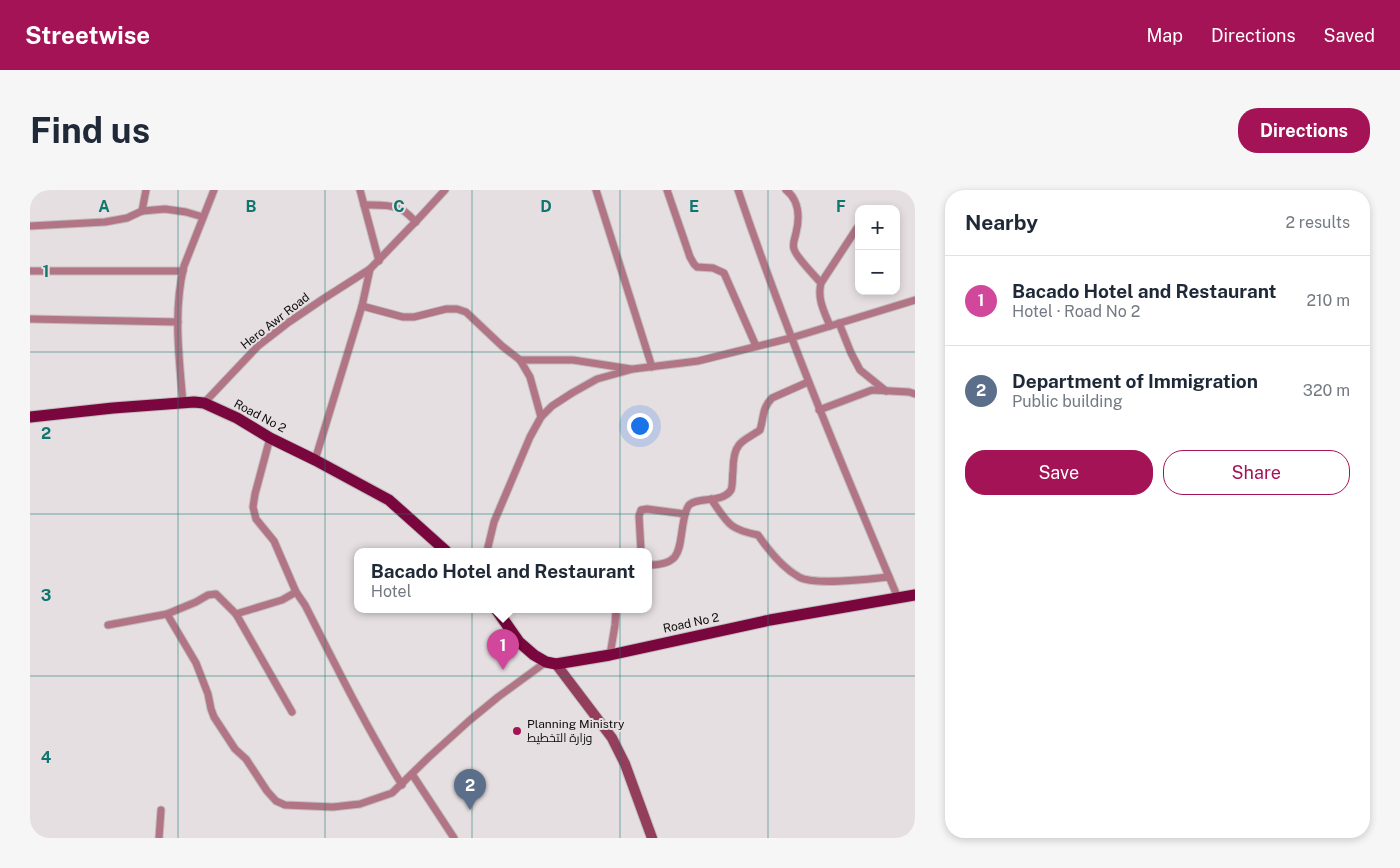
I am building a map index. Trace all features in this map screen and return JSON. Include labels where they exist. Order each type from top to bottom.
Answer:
[{"type":"main road","name":"Road No 2","points":[[30,417],[113,408],[194,402],[204,403],[237,418],[270,438],[389,500],[443,548]]},
{"type":"main road","name":"Road No 2","points":[[551,663],[610,655],[770,620],[915,595]]},
{"type":"main road","points":[[499,613],[520,642],[534,655],[551,663],[612,738],[625,764],[652,838]]},
{"type":"street","points":[[142,211],[146,190]]},
{"type":"street","points":[[183,403],[178,322],[183,271],[214,190]]},
{"type":"street","points":[[360,190],[379,261]]},
{"type":"street","name":"Hero Awr Road","points":[[204,403],[258,346],[309,308],[370,269],[445,190]]},
{"type":"street","points":[[596,190],[652,367]]},
{"type":"street","points":[[667,190],[690,257],[697,267],[713,268],[724,273],[756,346]]},
{"type":"street","points":[[738,190],[808,382],[898,598]]},
{"type":"street","points":[[786,190],[792,195],[797,205],[797,231],[794,249],[820,283]]},
{"type":"street","points":[[364,205],[386,205],[396,208],[404,211],[416,222]]},
{"type":"street","points":[[30,226],[105,222],[127,218],[142,211],[165,209],[186,212],[203,218]]},
{"type":"street","points":[[830,326],[818,291],[820,283],[855,231]]},
{"type":"street","points":[[315,460],[362,306],[370,269]]},
{"type":"street","points":[[30,271],[183,271]]},
{"type":"street","points":[[488,548],[494,522],[510,482],[530,436],[541,417],[552,406],[597,379],[633,369],[698,360],[791,338],[915,300]]},
{"type":"street","points":[[362,306],[403,317],[414,317],[446,309],[457,309],[466,312],[520,360],[530,377],[541,417]]},
{"type":"street","points":[[30,319],[178,322]]},
{"type":"street","points":[[839,323],[860,370],[886,391]]},
{"type":"street","points":[[520,360],[573,360],[633,369]]},
{"type":"street","points":[[652,565],[669,563],[676,557],[685,514],[691,503],[723,497],[732,488],[733,468],[739,445],[760,430],[762,414],[768,402],[772,398],[808,382]]},
{"type":"street","points":[[819,410],[872,390],[915,394]]},
{"type":"street","points":[[270,438],[255,494],[253,507],[256,519],[274,541],[296,592],[305,605],[389,765],[402,785]]},
{"type":"street","points":[[711,499],[729,525],[744,532],[758,535],[769,550],[788,569],[801,578],[834,582],[889,577]]},
{"type":"street","points":[[641,548],[639,516],[641,510],[647,509],[685,514]]},
{"type":"street","points":[[236,614],[282,600],[296,592]]},
{"type":"street","points":[[108,626],[167,614],[208,595],[216,594],[236,614],[292,712]]},
{"type":"street","points":[[610,655],[616,625],[616,613]]},
{"type":"street","points":[[167,614],[196,663],[208,694],[210,709],[214,717],[235,749],[246,759],[267,791],[276,801],[285,805],[333,807],[360,804],[383,798],[402,785],[429,757],[498,697],[551,663]]},
{"type":"street","points":[[412,774],[454,838]]},
{"type":"street","points":[[160,838],[161,810]]},
{"type":"place","name":"Bacado Hotel and Restaurant","points":[[503,670]]},
{"type":"place","name":"Planning Ministry وزارة التخطيط","points":[[517,731]]},
{"type":"place","name":"Department of Immigration","points":[[470,810]]}]
